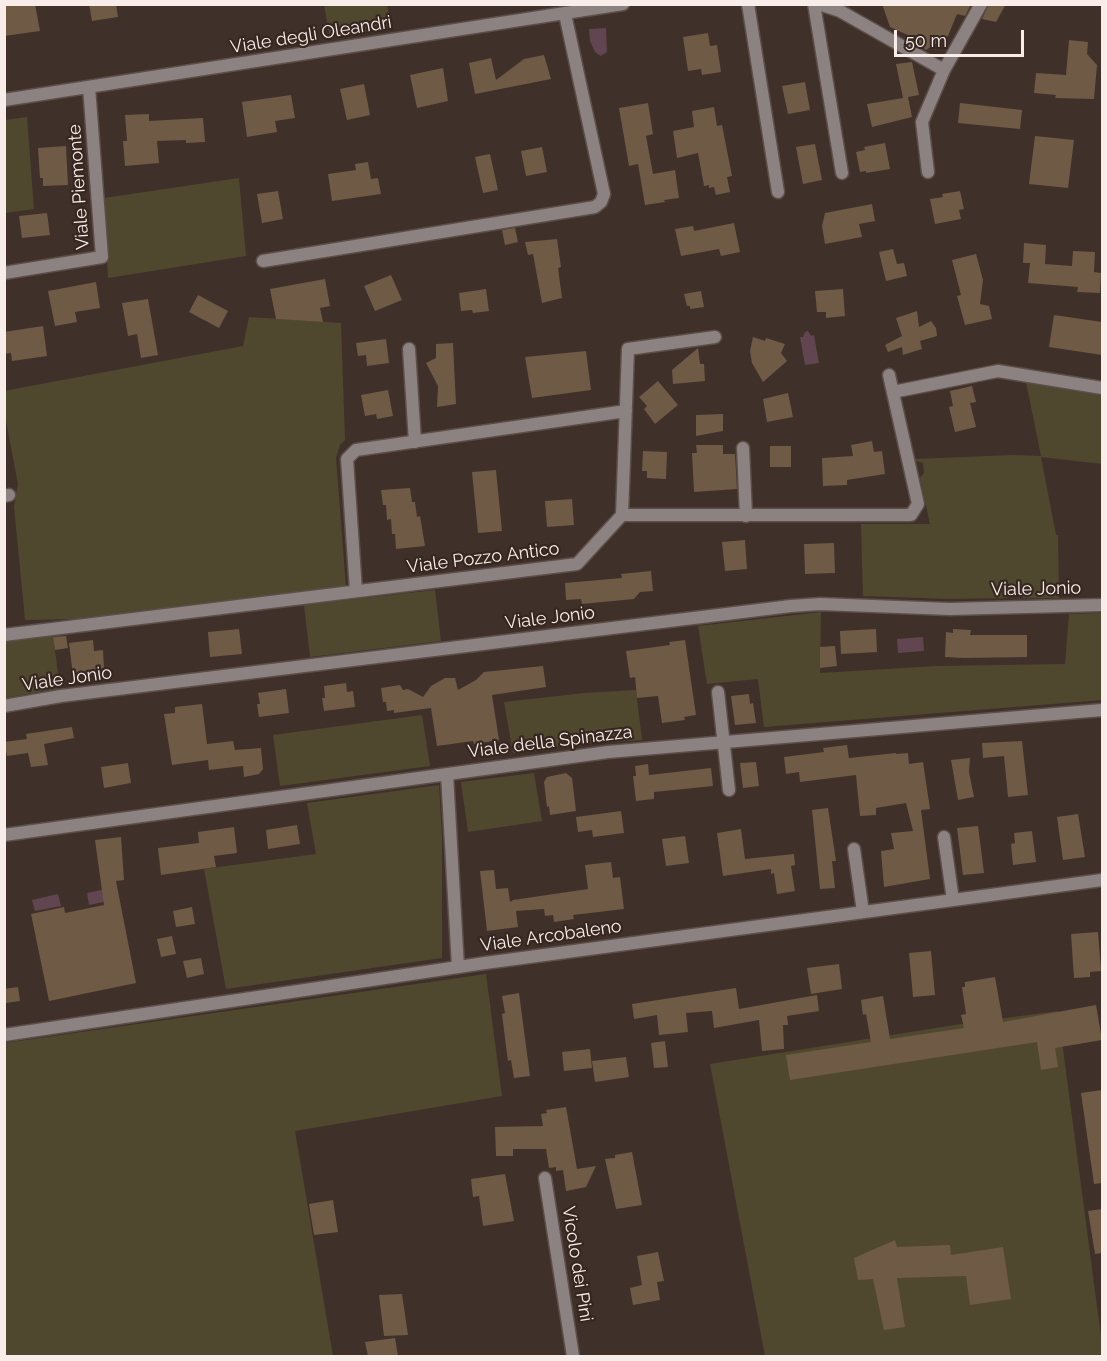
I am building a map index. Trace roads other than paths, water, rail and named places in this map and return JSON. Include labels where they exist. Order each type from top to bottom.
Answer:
[{"type":"street","name":"Viale degli Oleandri","points":[[4,100],[623,4]]},
{"type":"street","points":[[748,4],[778,192]]},
{"type":"street","points":[[814,4],[842,173]]},
{"type":"street","points":[[819,4],[840,11],[944,69]]},
{"type":"street","points":[[928,172],[922,122],[944,69],[981,4]]},
{"type":"street","points":[[263,261],[595,207],[601,202],[604,194],[565,14]]},
{"type":"street","name":"Viale Piemonte","points":[[4,273],[102,257],[89,87]]},
{"type":"street","points":[[715,337],[628,349],[622,515],[911,515],[918,504],[889,375]]},
{"type":"street","points":[[410,349],[415,442]]},
{"type":"street","points":[[892,392],[998,371],[1102,388]]},
{"type":"street","points":[[356,591],[346,459],[356,450],[626,411]]},
{"type":"street","points":[[743,448],[746,516]]},
{"type":"street","name":"Viale Pozzo Antico","points":[[4,635],[578,564],[622,515]]},
{"type":"street","name":"Viale Jonio","points":[[4,706],[61,696],[791,606],[820,604],[950,609],[1102,605]]},
{"type":"street","points":[[718,692],[729,790]]},
{"type":"street","name":"Viale della Spinazza","points":[[4,835],[608,752],[1102,710]]},
{"type":"street","points":[[447,774],[458,967]]},
{"type":"street","points":[[944,837],[953,900]]},
{"type":"street","points":[[854,849],[863,912]]},
{"type":"street","name":"Viale Arcobaleno","points":[[4,1035],[458,967],[1102,880]]},
{"type":"street","name":"Vicolo dei Pini","points":[[545,1178],[573,1356]]}]
